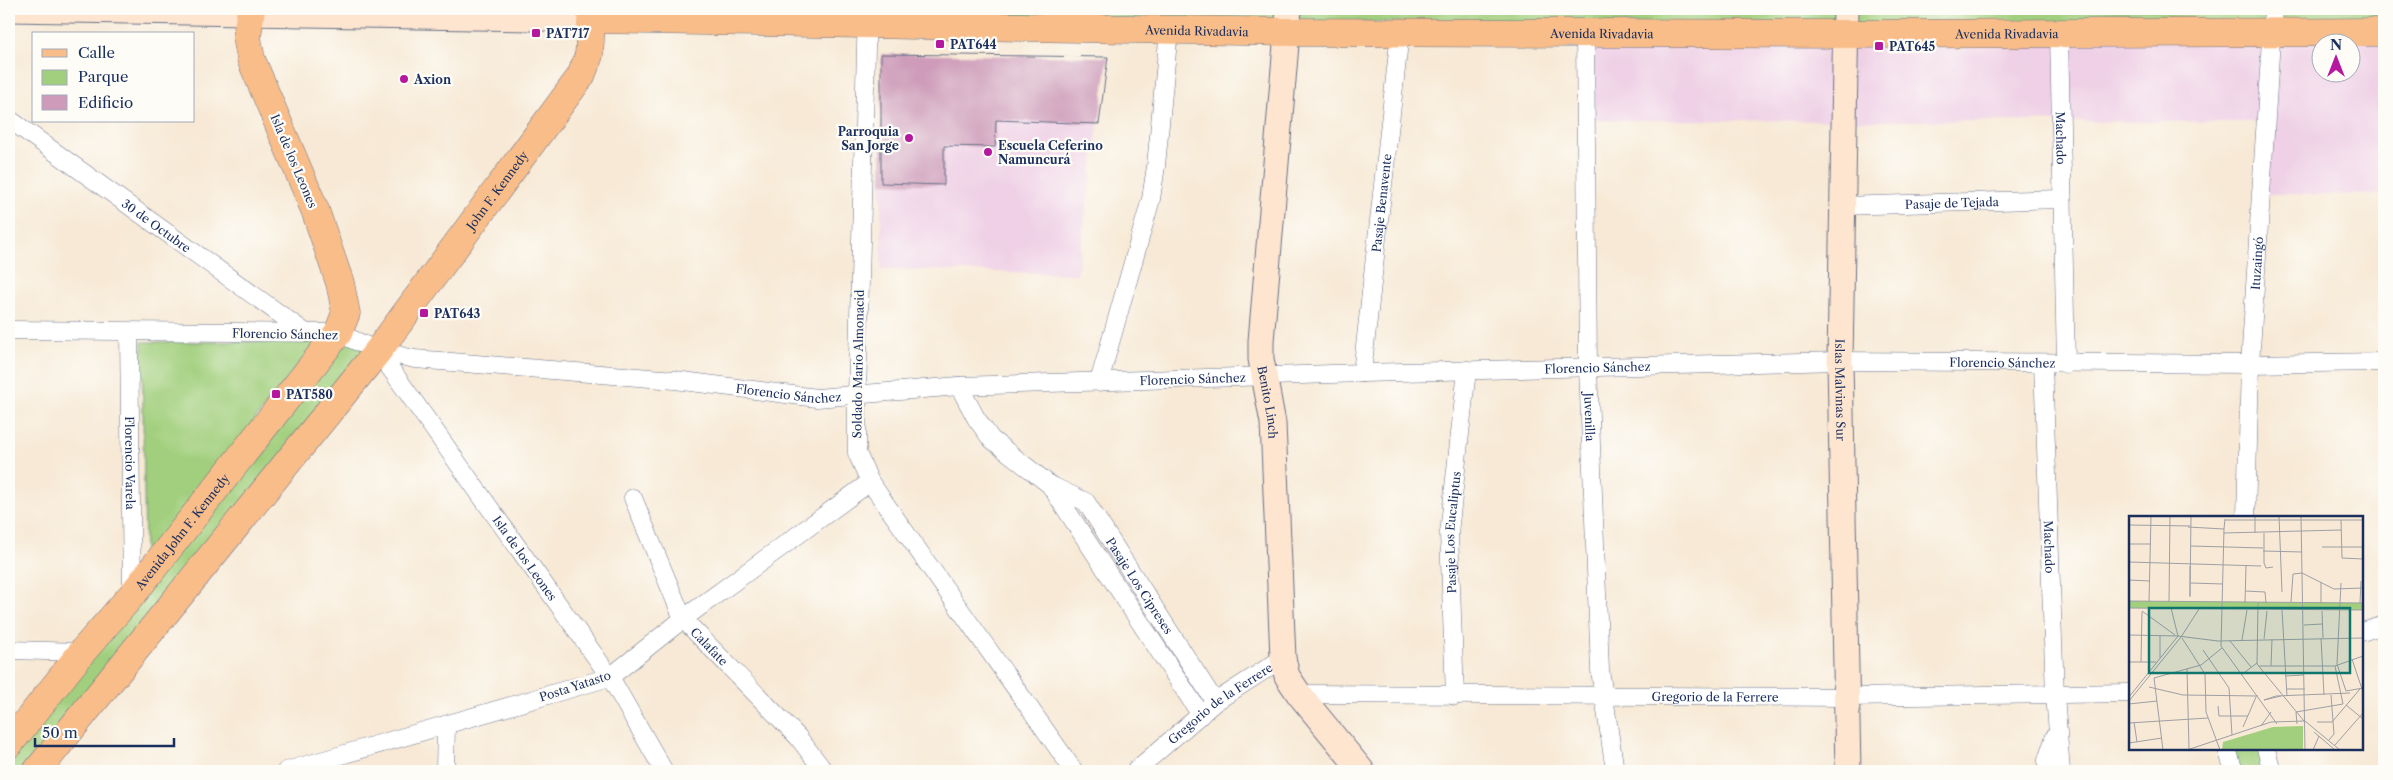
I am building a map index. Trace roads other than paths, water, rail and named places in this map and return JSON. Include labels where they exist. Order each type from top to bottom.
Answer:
[{"type":"main road","name":"Isla de los Leones","points":[[250,11],[247,38],[251,59],[315,210],[340,283],[342,323]]},
{"type":"main road","name":"Avenida Rivadavia","points":[[592,14],[867,16],[1169,30],[1289,20],[1400,32],[1585,32],[1846,21],[2059,32],[2272,20],[2384,32]]},
{"type":"main road","name":"John F. Kennedy","points":[[378,351],[582,76],[589,55],[592,14]]},
{"type":"main road","name":"Avenida John F. Kennedy","points":[[9,744],[82,652],[132,595],[342,323]]},
{"type":"main road","points":[[37,771],[378,351]]},
{"type":"street","name":"Avenida Rivadavia","points":[[9,9],[592,14]]},
{"type":"street","name":"Soldado Mario Almonacid","points":[[867,16],[856,396],[857,454],[870,482],[1074,771]]},
{"type":"street","name":"Benito Linch","points":[[1289,20],[1261,341],[1261,359],[1273,423],[1283,658],[1287,676],[1299,694],[1362,771]]},
{"type":"street","name":"Ituzaingó","points":[[2246,516],[2250,364],[2272,20]]},
{"type":"street","name":"Islas Malvinas Sur","points":[[1846,21],[1840,362],[1845,697],[1848,771]]},
{"type":"street","points":[[1099,382],[1151,200],[1169,30]]},
{"type":"street","name":"Pasaje Benavente","points":[[1362,373],[1400,32]]},
{"type":"street","name":"Juvenilla","points":[[1585,32],[1588,368],[1600,670],[1614,771]]},
{"type":"street","name":"Machado","points":[[2059,32],[2061,199],[2066,364]]},
{"type":"street","name":"30 de Octubre","points":[[9,119],[306,333]]},
{"type":"street","name":"Pasaje de Tejada","points":[[1842,206],[2061,199]]},
{"type":"street","name":"Florencio Sánchez","points":[[9,330],[306,333],[342,323],[378,351],[415,359],[675,380],[817,398],[959,386],[1467,370],[1840,362],[2250,364],[2384,362]]},
{"type":"street","name":"Florencio Varela","points":[[128,332],[132,595]]},
{"type":"street","name":"Isla de los Leones","points":[[378,351],[610,677],[664,771]]},
{"type":"street","name":"Machado","points":[[2043,363],[2055,695],[2061,771]]},
{"type":"street","name":"Pasaje Los Eucaliptus","points":[[1455,696],[1449,533],[1467,370]]},
{"type":"street","name":"Pasaje Los Cipreses","points":[[959,386],[976,418],[991,439],[1050,485],[1086,502],[1215,702]]},
{"type":"street","name":"Posta Yatasto","points":[[286,771],[610,677],[683,619],[870,482]]},
{"type":"street","name":"Pasaje Los Cipreses","points":[[1050,485],[1201,715]]},
{"type":"street","name":"Calafate","points":[[633,498],[683,619],[798,738],[824,771]]},
{"type":"street","points":[[2363,632],[2384,625]]},
{"type":"street","points":[[9,650],[82,652]]},
{"type":"street","name":"Gregorio de la Ferrere","points":[[1135,771],[1215,702],[1283,658]]},
{"type":"street","name":"Gregorio de la Ferrere","points":[[1299,694],[1845,697],[2129,693]]},
{"type":"street","points":[[445,771],[446,726]]},
{"type":"street","name":"Machado","points":[[2047,771],[2047,760],[2058,729]]},
{"type":"street","points":[[2228,750],[2234,771]]},
{"type":"street","points":[[2266,750],[2272,771]]},
{"type":"place","name":"PAT717","points":[[536,33]]},
{"type":"place","name":"PAT644","points":[[940,44]]},
{"type":"place","name":"PAT645","points":[[1879,46]]},
{"type":"place","name":"Axion","points":[[404,79]]},
{"type":"place","name":"Parroquia San Jorge","points":[[909,138]]},
{"type":"place","name":"Escuela Ceferino Namuncurá","points":[[988,152]]},
{"type":"place","name":"PAT643","points":[[424,313]]},
{"type":"place","name":"PAT580","points":[[276,394]]}]
